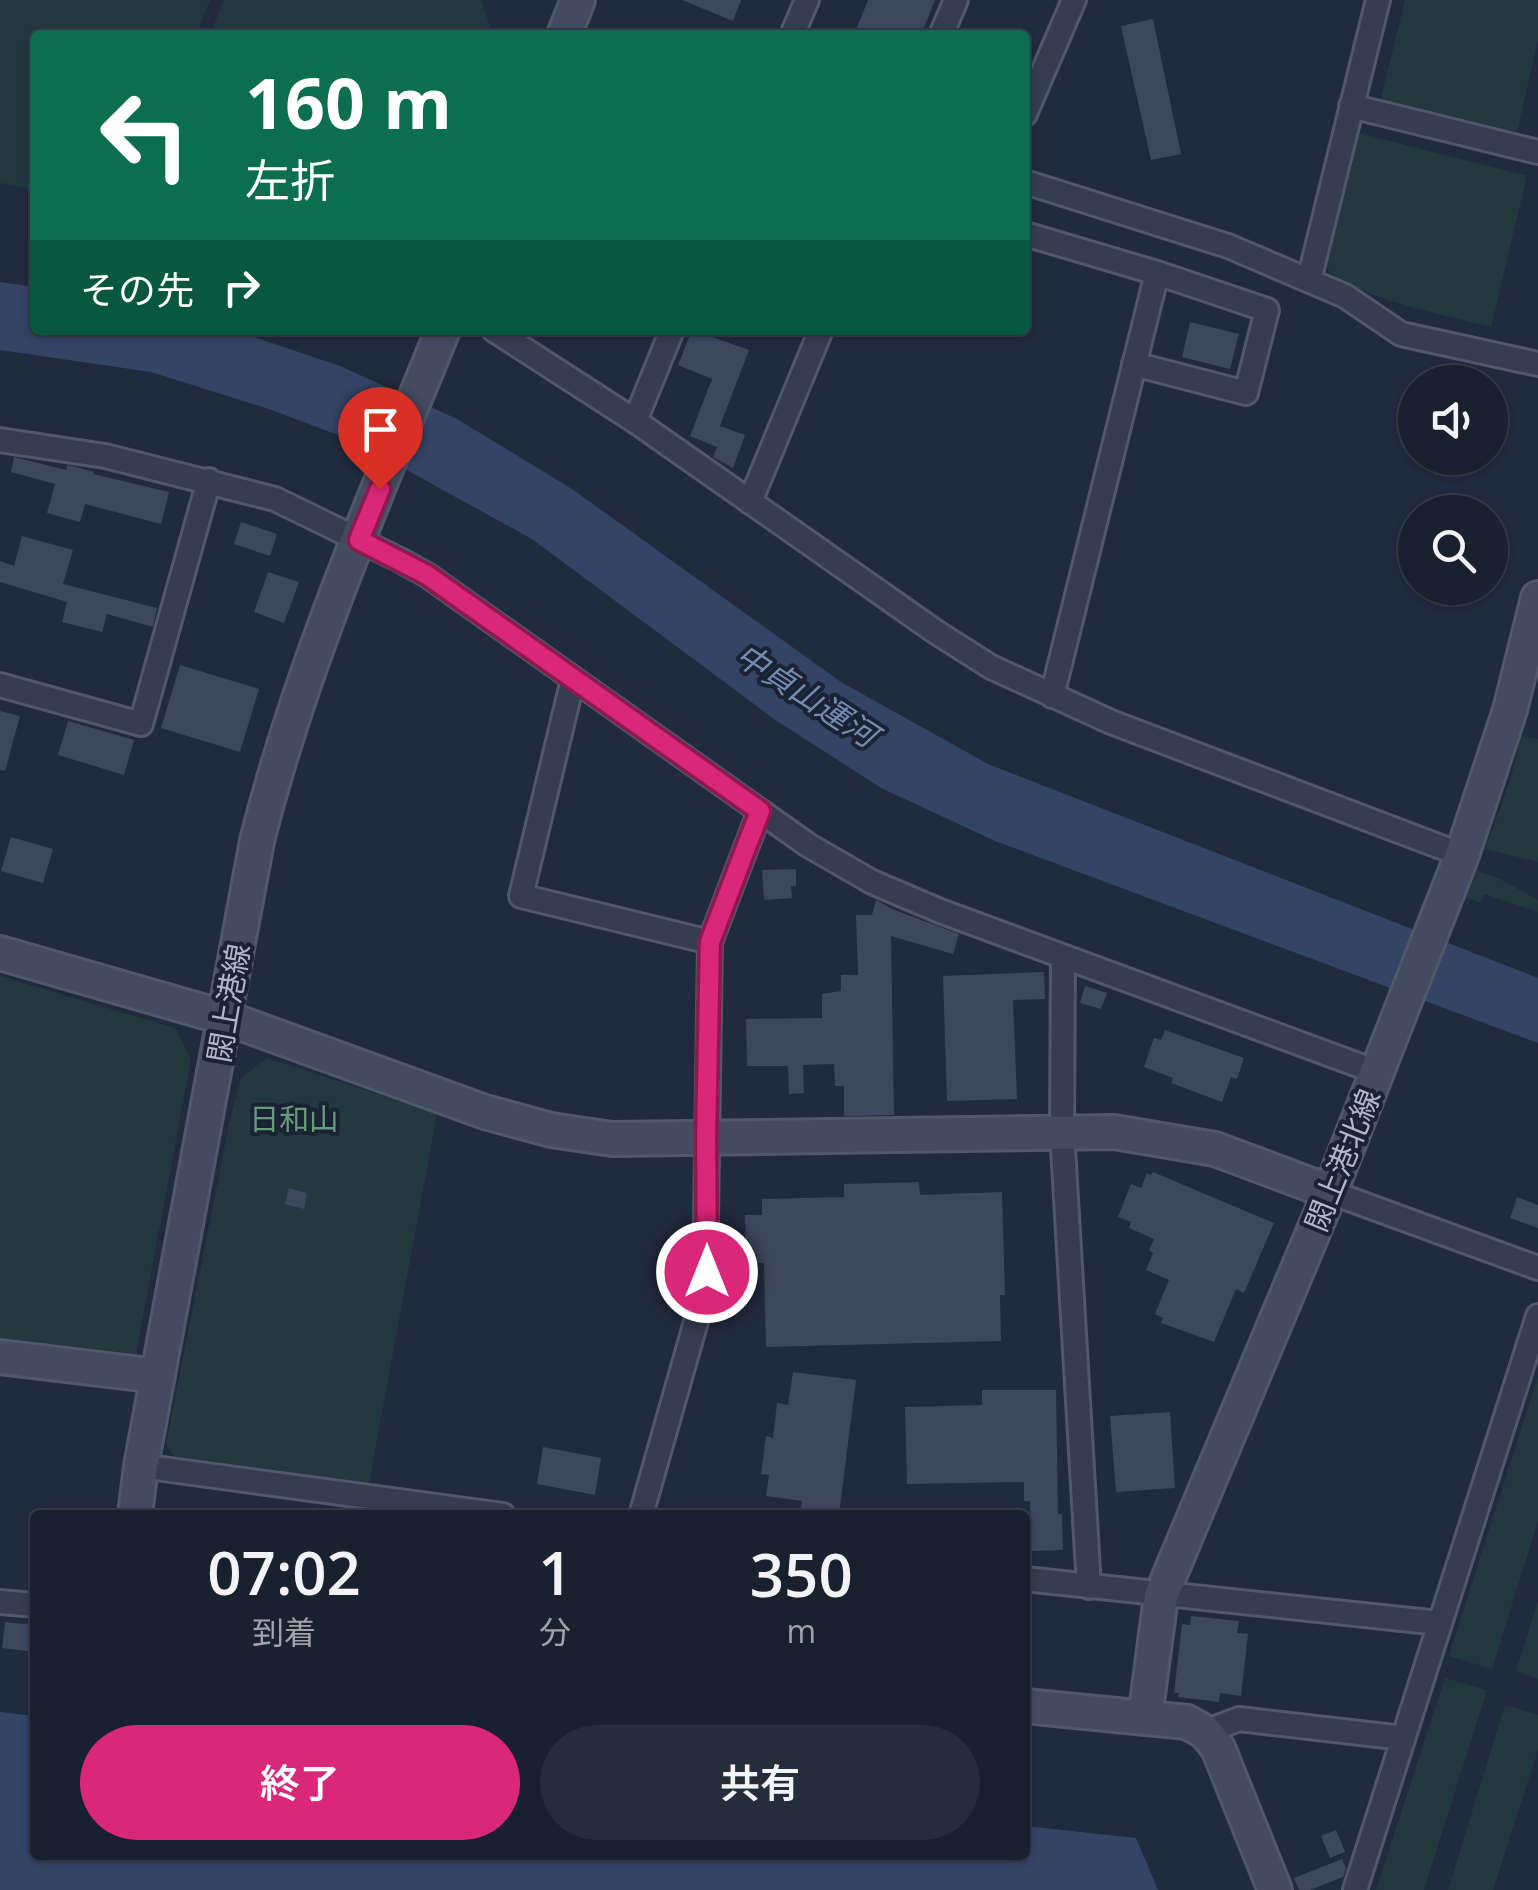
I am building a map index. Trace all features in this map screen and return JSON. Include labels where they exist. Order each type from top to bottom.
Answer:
[{"type":"street","points":[[566,30],[578,0]]},
{"type":"street","points":[[794,30],[807,0]]},
{"type":"street","points":[[944,30],[956,0]]},
{"type":"street","points":[[1030,102],[1074,0]]},
{"type":"street","points":[[1309,280],[1378,0]]},
{"type":"street","points":[[1351,106],[1538,152]]},
{"type":"street","points":[[1030,184],[1228,246],[1345,296],[1402,334],[1538,364]]},
{"type":"street","points":[[1030,235],[1267,310],[1246,393],[1134,364]]},
{"type":"street","points":[[1052,696],[1157,273]]},
{"type":"street","points":[[502,335],[635,420],[990,666],[1112,722],[1462,855]]},
{"type":"street","points":[[635,420],[670,335]]},
{"type":"street","points":[[750,502],[819,335]]},
{"type":"street","name":"閖上港線","points":[[136,1510],[257,841],[276,765],[437,344]]},
{"type":"street","points":[[0,440],[105,456],[274,499],[427,575],[808,846],[872,882],[1062,957],[1377,1072]]},
{"type":"street","points":[[0,685],[142,724],[209,480]]},
{"type":"street","name":"閖上港北線","points":[[1145,1718],[1162,1596],[1330,1192],[1462,855],[1510,710],[1538,598]]},
{"type":"street","points":[[573,679],[522,896],[710,942]]},
{"type":"street","points":[[641,1510],[706,1290],[710,942],[760,811]]},
{"type":"street","points":[[0,952],[226,1018],[485,1112],[550,1130],[612,1139],[1114,1132],[1214,1149],[1538,1268]]},
{"type":"street","points":[[1062,957],[1062,1131],[1090,1587]]},
{"type":"street","points":[[1356,1890],[1538,1316]]},
{"type":"street","points":[[0,1357],[158,1376]]},
{"type":"street","points":[[141,1466],[373,1506],[431,1510]]},
{"type":"street","points":[[1030,1580],[1439,1623]]},
{"type":"street","points":[[0,1602],[30,1605]]},
{"type":"street","points":[[1030,1706],[1187,1722],[1205,1732],[1218,1748],[1275,1890]]},
{"type":"street","points":[[1205,1732],[1239,1720],[1403,1738]]},
{"type":"green space","points":[[0,0],[210,0],[198,30],[30,30],[30,188],[0,183]]},
{"type":"green space","points":[[224,0],[481,0],[491,30],[212,30]]},
{"type":"green space","points":[[1405,0],[1538,0],[1538,40],[1516,137],[1380,102]]},
{"type":"green space","points":[[1355,132],[1527,176],[1491,327],[1374,295],[1333,275],[1322,263]]},
{"type":"green space","points":[[1521,736],[1538,739],[1538,862],[1485,849],[1510,781]]},
{"type":"green space","points":[[1475,870],[1538,900],[1538,912],[1484,894],[1481,903],[1464,897]]},
{"type":"green space","points":[[0,976],[175,1028],[191,1060],[136,1354],[0,1339]]},
{"type":"green space","name":"日和山","points":[[267,1058],[437,1114],[369,1483],[174,1456],[166,1444],[230,1119],[241,1078]]},
{"type":"green space","points":[[1538,1376],[1538,1521],[1492,1669],[1449,1656]]},
{"type":"green space","points":[[1538,1601],[1538,1679],[1516,1671]]},
{"type":"green space","points":[[1445,1678],[1487,1690],[1424,1890],[1376,1890]]},
{"type":"green space","points":[[1505,1705],[1538,1715],[1538,1750],[1493,1890],[1448,1890]]},
{"type":"water","name":"中貞山運河","points":[[0,282],[30,286],[30,335],[248,335],[340,366],[457,419],[572,489],[841,682],[988,764],[1538,978],[1538,1043],[995,841],[881,788],[774,719],[532,539],[354,441],[151,372],[0,350]]},
{"type":"water","points":[[0,1712],[30,1715],[30,1860],[1030,1860],[1030,1827],[1136,1838],[1158,1890],[0,1890]]},
{"type":"building","points":[[682,0],[741,0],[733,21]]},
{"type":"building","points":[[868,0],[935,0],[923,30],[856,30]]},
{"type":"building","points":[[1153,19],[1181,154],[1151,160],[1121,26]]},
{"type":"building","points":[[1190,322],[1239,334],[1230,369],[1182,357]]},
{"type":"building","points":[[690,335],[706,335],[749,350],[720,426],[745,435],[733,468],[713,457],[717,447],[690,436],[712,379],[678,365]]},
{"type":"building","points":[[14,457],[66,470],[67,465],[76,467],[169,492],[161,524],[85,504],[80,522],[47,513],[55,484],[11,472]]},
{"type":"building","points":[[241,522],[277,534],[270,556],[234,544]]},
{"type":"building","points":[[22,536],[73,550],[63,584],[157,608],[153,627],[107,614],[102,632],[62,622],[67,602],[0,582],[0,561],[14,566]]},
{"type":"building","points":[[268,572],[299,582],[284,623],[254,612]]},
{"type":"building","points":[[180,665],[259,689],[240,752],[161,728]]},
{"type":"building","points":[[0,711],[20,716],[5,771],[0,770]]},
{"type":"building","points":[[68,721],[134,740],[124,775],[58,755]]},
{"type":"building","points":[[11,837],[53,849],[43,883],[1,871]]},
{"type":"building","points":[[796,869],[792,898],[764,900],[762,870]]},
{"type":"building","points":[[876,900],[959,934],[953,954],[891,936],[894,1115],[844,1116],[844,1086],[835,1086],[834,1064],[803,1065],[804,1093],[789,1094],[788,1066],[747,1066],[746,1019],[822,1018],[822,994],[841,991],[841,975],[858,975],[856,915],[872,915]]},
{"type":"building","points":[[1044,972],[1045,999],[1013,1000],[1017,1099],[947,1101],[943,976]]},
{"type":"building","points":[[1085,986],[1107,993],[1101,1009],[1080,1003]]},
{"type":"building","points":[[1165,1030],[1244,1058],[1237,1079],[1231,1077],[1222,1102],[1171,1083],[1173,1078],[1144,1067],[1154,1038],[1161,1040]]},
{"type":"building","points":[[1153,1172],[1274,1223],[1244,1293],[1236,1289],[1214,1342],[1161,1323],[1163,1318],[1155,1314],[1169,1280],[1146,1270],[1154,1239],[1129,1228],[1131,1222],[1118,1217],[1131,1184],[1141,1188],[1147,1173]]},
{"type":"building","points":[[919,1182],[920,1195],[1002,1192],[1005,1295],[1000,1295],[1001,1341],[766,1347],[764,1263],[754,1263],[754,1248],[746,1248],[745,1215],[762,1215],[762,1199],[844,1197],[844,1184]]},
{"type":"building","points":[[289,1188],[307,1193],[304,1209],[285,1204]]},
{"type":"building","points":[[1517,1197],[1538,1205],[1538,1228],[1510,1218]]},
{"type":"building","points":[[793,1372],[856,1380],[840,1510],[801,1510],[802,1501],[766,1496],[769,1475],[761,1474],[766,1436],[773,1438],[777,1403],[788,1405]]},
{"type":"building","points":[[982,1390],[1056,1390],[1058,1514],[1062,1514],[1063,1550],[1031,1551],[1030,1501],[1024,1501],[1024,1482],[907,1484],[905,1407],[982,1405]]},
{"type":"building","points":[[1170,1412],[1175,1488],[1116,1492],[1110,1416]]},
{"type":"building","points":[[543,1447],[601,1458],[595,1495],[537,1484]]},
{"type":"building","points":[[1191,1616],[1239,1621],[1237,1633],[1248,1634],[1241,1696],[1220,1693],[1219,1702],[1178,1697],[1179,1693],[1174,1693],[1182,1624],[1190,1625]]},
{"type":"building","points":[[5,1622],[30,1624],[30,1651],[2,1648]]},
{"type":"building","points":[[1336,1830],[1345,1852],[1330,1858],[1321,1836]]},
{"type":"building","points":[[1342,1859],[1346,1869],[1343,1877],[1310,1890],[1299,1890],[1294,1878]]},
{"type":"route","points":[[380,489],[359,540],[427,575],[760,811],[710,942],[707,1272]]}]
